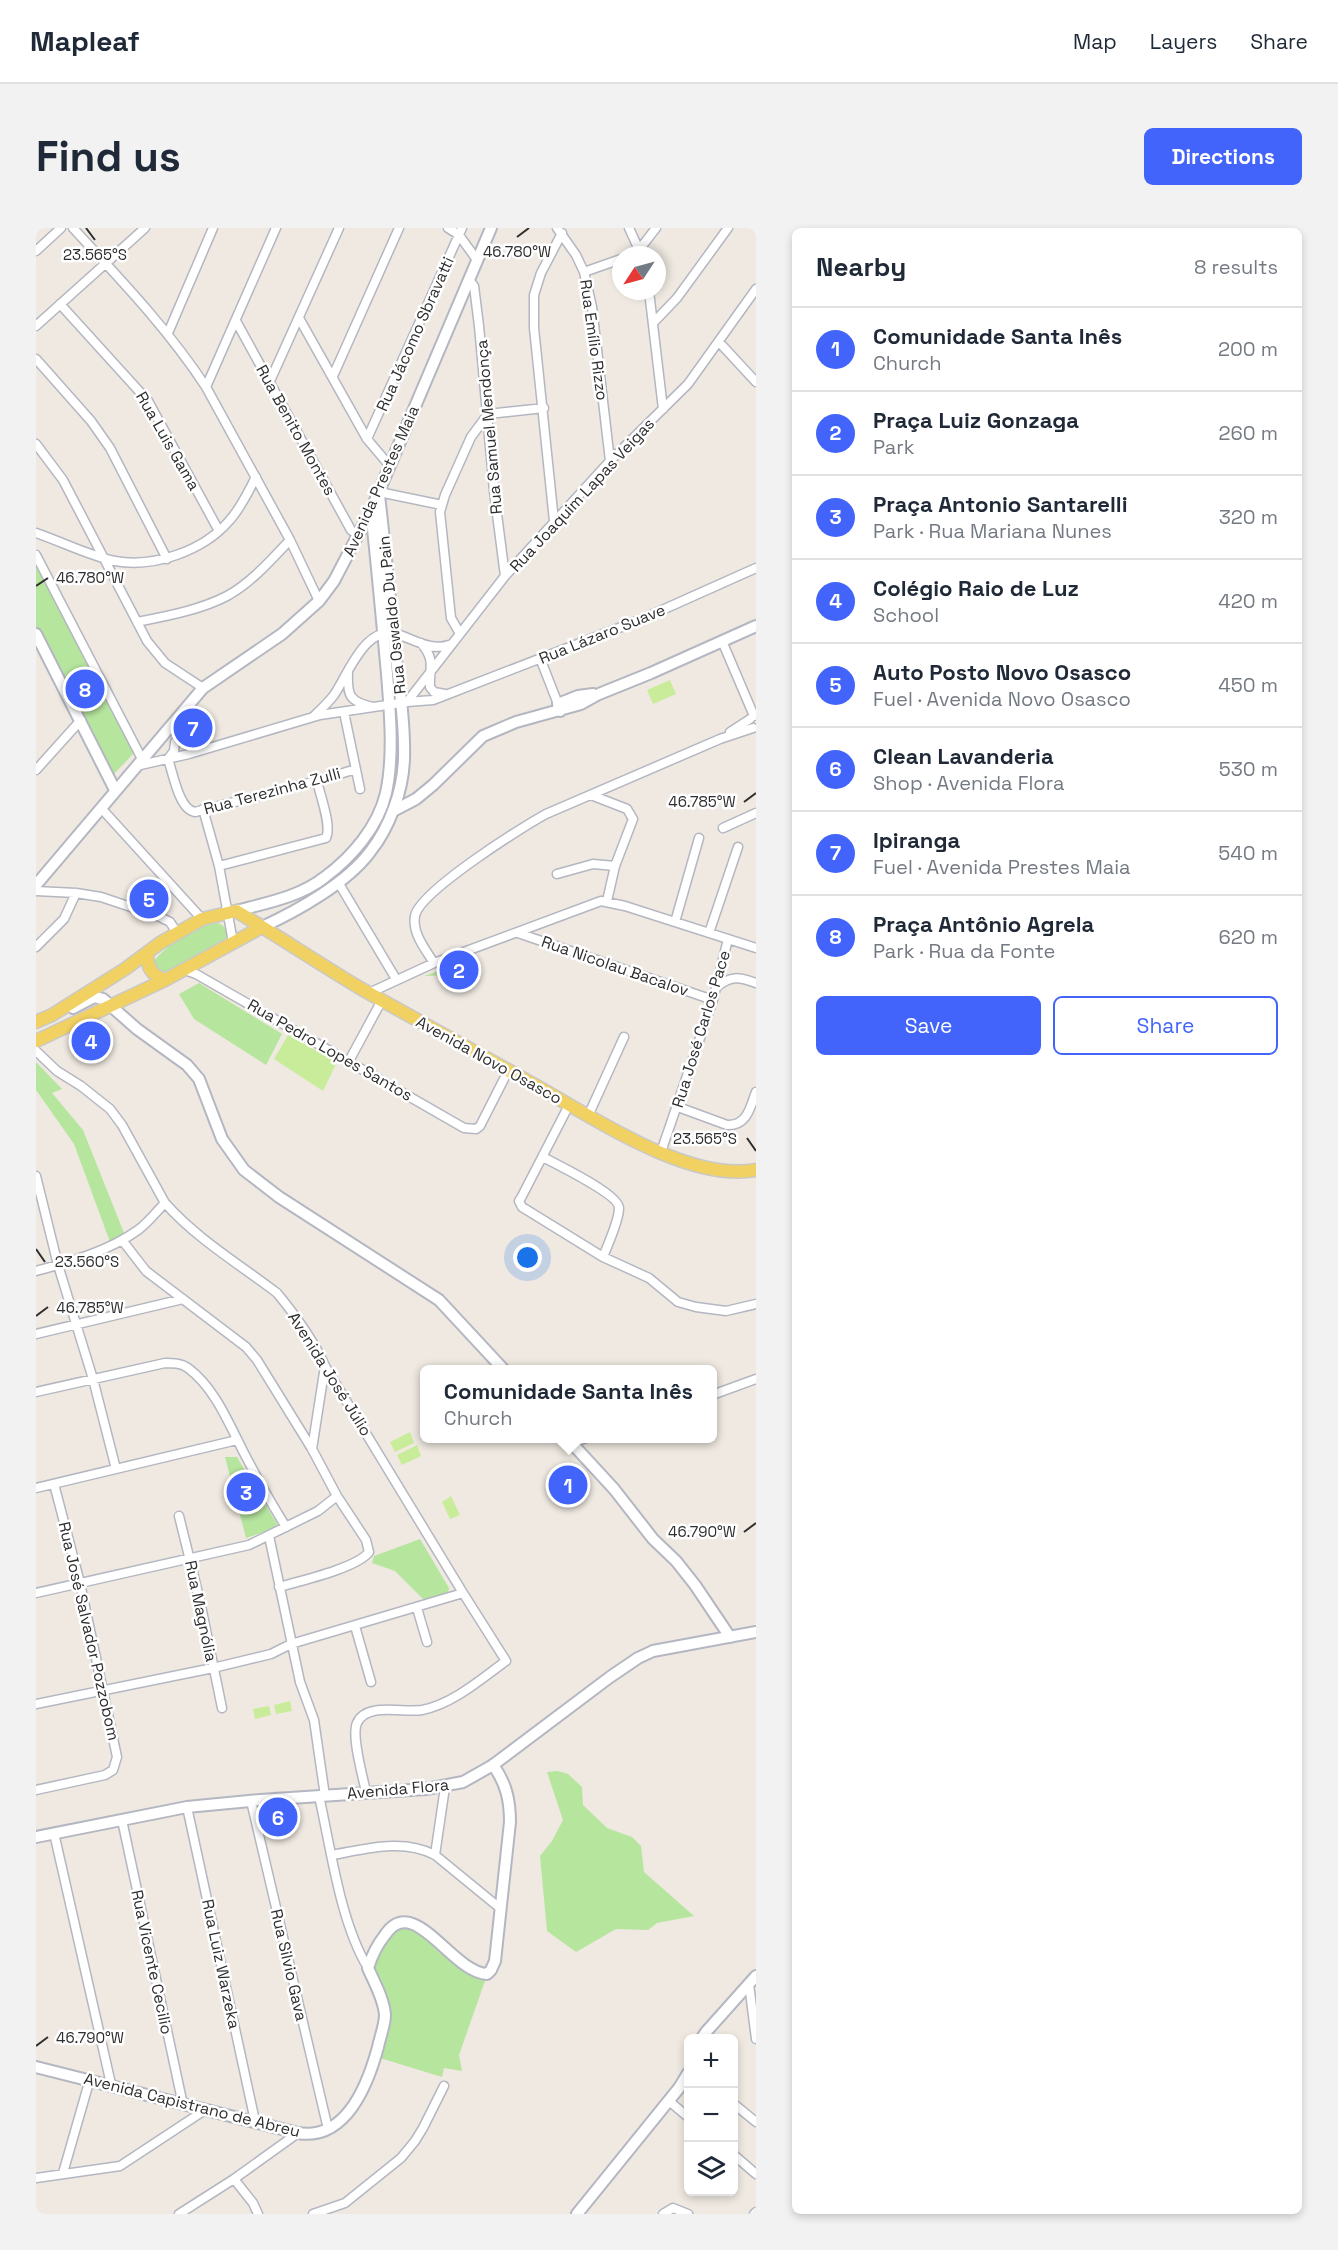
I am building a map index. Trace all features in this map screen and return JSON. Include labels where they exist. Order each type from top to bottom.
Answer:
[{"type":"main road","name":"Avenida Prestes Maia","points":[[36,885],[203,688],[282,634],[319,602],[334,581],[371,510],[491,228]]},
{"type":"main road","name":"Rua Oswaldo Du Pain","points":[[232,912],[287,897],[324,879],[348,858],[362,840],[375,820],[386,794],[389,766],[388,633],[379,492]]},
{"type":"main road","name":"Rua Oswaldo Du Pain","points":[[371,510],[388,633],[404,702],[404,760],[393,811]]},
{"type":"main road","points":[[36,1041],[185,970],[279,919],[338,882],[370,852],[393,811],[425,792],[483,736],[559,708],[581,704],[599,694],[756,626]]},
{"type":"main road","points":[[36,633],[116,790]]},
{"type":"main road","points":[[36,1022],[52,1015],[177,933],[202,919],[232,912]]},
{"type":"main road","name":"Avenida Novo Osasco","points":[[232,912],[262,927],[369,993],[588,1116],[661,1152],[696,1165],[722,1171],[756,1170]]},
{"type":"main road","points":[[147,953],[149,969],[156,977],[165,980]]},
{"type":"main road","points":[[52,1015],[62,1013],[94,997],[103,999],[137,1029],[187,1065],[199,1079],[222,1139],[244,1170],[279,1197],[439,1300],[499,1365]]},
{"type":"main road","points":[[571,1443],[614,1489],[654,1539],[682,1569],[730,1637]]},
{"type":"main road","name":"Avenida Flora","points":[[36,1837],[187,1807],[445,1786],[463,1782],[493,1765],[638,1658],[653,1651],[756,1632]]},
{"type":"main road","points":[[327,2129],[349,2112],[356,2102],[375,2058],[385,2015],[381,1998],[368,1968],[378,1944],[390,1927],[403,1921],[412,1922],[461,1963],[478,1973],[487,1974],[491,1970],[495,1961],[510,1822],[510,1802],[506,1786],[493,1765]]},
{"type":"main road","points":[[705,2034],[752,1980]]},
{"type":"main road","name":"Avenida Capistrano de Abreu","points":[[36,2067],[111,2084],[298,2133],[315,2133],[327,2129]]},
{"type":"main road","points":[[577,2214],[669,2101],[684,2079]]},
{"type":"street","points":[[36,251],[61,228]]},
{"type":"street","points":[[73,228],[168,333],[206,387],[290,540],[319,602]]},
{"type":"street","points":[[36,326],[145,228]]},
{"type":"street","points":[[168,333],[213,228]]},
{"type":"street","points":[[206,387],[276,228]]},
{"type":"street","points":[[270,381],[339,228]]},
{"type":"street","points":[[333,376],[399,228]]},
{"type":"street","points":[[448,228],[460,231],[477,260]]},
{"type":"street","points":[[629,228],[637,246]]},
{"type":"street","points":[[644,246],[656,228]]},
{"type":"street","points":[[654,322],[677,298],[728,228]]},
{"type":"street","name":"Rua Jácomo Sbravatti","points":[[367,439],[460,231]]},
{"type":"street","points":[[554,521],[534,328],[534,295],[560,231]]},
{"type":"street","name":"Rua Emílio Rizzo","points":[[560,231],[584,272],[592,307],[610,460]]},
{"type":"street","points":[[584,272],[612,262]]},
{"type":"street","name":"Rua Samuel Mendonça","points":[[469,280],[474,286],[476,300],[494,491],[506,576]]},
{"type":"street","name":"Rua Joaquim Lapas Veigas","points":[[404,702],[459,632],[554,521],[610,460],[688,384],[756,289]]},
{"type":"street","points":[[650,300],[663,410]]},
{"type":"street","name":"Rua Luis Gama","points":[[60,304],[148,401],[219,531]]},
{"type":"street","points":[[299,318],[367,439],[389,465]]},
{"type":"street","name":"Rua Benito Montes","points":[[236,321],[351,530],[358,536]]},
{"type":"street","points":[[719,342],[756,382]]},
{"type":"street","points":[[36,359],[92,421],[110,448],[167,559]]},
{"type":"street","points":[[459,632],[451,618],[440,521],[442,505],[471,437],[488,414],[544,408]]},
{"type":"street","points":[[36,444],[63,480],[147,641],[165,663],[203,688]]},
{"type":"street","points":[[36,533],[104,558],[124,562],[167,559],[199,544],[219,531],[239,508],[256,477]]},
{"type":"street","points":[[379,492],[442,505]]},
{"type":"street","points":[[137,622],[208,604],[229,595],[261,569],[290,540]]},
{"type":"street","points":[[36,555],[139,763]]},
{"type":"street","name":"Rua Lázaro Suave","points":[[139,763],[189,754],[320,715],[404,702],[426,702],[642,619],[756,568]]},
{"type":"street","points":[[312,718],[335,694],[348,669],[363,648],[388,633],[437,648],[450,645]]},
{"type":"street","points":[[434,963],[419,940],[414,925],[415,913],[426,898],[444,883],[526,825],[546,814],[720,739],[754,721],[722,641]]},
{"type":"street","points":[[421,643],[428,651],[432,669],[430,687],[434,692],[446,694]]},
{"type":"street","points":[[540,658],[559,708]]},
{"type":"street","points":[[348,669],[347,688],[352,698],[364,705],[376,707]]},
{"type":"street","name":"Rua Terezinha Zulli","points":[[344,712],[360,789]]},
{"type":"street","points":[[36,770],[81,720]]},
{"type":"street","points":[[168,759],[174,751],[175,742],[170,727]]},
{"type":"street","points":[[175,742],[189,754]]},
{"type":"street","name":"Rua Terezinha Zulli","points":[[168,759],[183,805],[189,811],[195,812],[356,769]]},
{"type":"street","points":[[219,866],[320,840],[328,834],[328,825],[317,781]]},
{"type":"street","points":[[591,795],[627,809],[631,813],[631,825],[615,866],[608,901]]},
{"type":"street","points":[[101,808],[202,919]]},
{"type":"street","points":[[203,809],[232,912],[233,942]]},
{"type":"street","points":[[723,828],[756,813]]},
{"type":"street","points":[[675,922],[699,838]]},
{"type":"street","points":[[709,933],[738,847]]},
{"type":"street","points":[[557,874],[593,864],[615,866]]},
{"type":"street","points":[[338,882],[396,979]]},
{"type":"street","points":[[36,891],[101,897],[158,916],[170,922],[177,933]]},
{"type":"street","points":[[36,947],[64,919],[76,893]]},
{"type":"street","points":[[369,993],[434,963],[518,933],[558,915],[601,901],[608,901],[756,948]]},
{"type":"street","name":"Rua Nicolau Bacalov","points":[[518,933],[713,1000]]},
{"type":"street","name":"Rua José Carlos Pace","points":[[661,1152],[713,1000],[728,939]]},
{"type":"street","name":"Rua Pedro Lopes Santos","points":[[185,970],[349,1060],[464,1128],[476,1129],[486,1117],[508,1071]]},
{"type":"street","points":[[716,988],[731,978],[756,983]]},
{"type":"street","points":[[349,1060],[382,1000]]},
{"type":"street","points":[[588,1116],[624,1037]]},
{"type":"street","name":"Avenida José Júlio","points":[[36,1051],[57,1071],[110,1109],[122,1125],[165,1203],[196,1233],[277,1293],[304,1328],[506,1661],[442,1704],[422,1710],[379,1711],[361,1716],[355,1730],[366,1792]]},
{"type":"street","points":[[678,1107],[727,1125],[735,1125],[742,1123],[748,1114],[756,1092]]},
{"type":"street","points":[[569,1105],[519,1201],[522,1207],[603,1257],[650,1278],[678,1302],[726,1311],[756,1304]]},
{"type":"street","points":[[543,1157],[617,1200],[620,1206],[603,1257]]},
{"type":"street","points":[[36,1176],[58,1265],[93,1379],[116,1469]]},
{"type":"street","points":[[36,1271],[58,1265],[122,1240],[140,1229],[165,1203]]},
{"type":"street","points":[[36,1214],[46,1212]]},
{"type":"street","points":[[122,1240],[146,1271],[246,1347],[257,1360],[312,1449],[337,1496],[366,1540],[369,1548],[367,1555],[355,1562],[279,1587]]},
{"type":"street","points":[[36,1334],[183,1299]]},
{"type":"street","points":[[36,1392],[165,1363],[177,1363],[187,1367],[217,1401],[266,1496],[286,1527]]},
{"type":"street","points":[[312,1449],[325,1366]]},
{"type":"street","points":[[717,1393],[756,1379]]},
{"type":"street","points":[[36,1488],[237,1440]]},
{"type":"street","name":"Rua José Salvador Pozzobom","points":[[36,1790],[105,1775],[113,1770],[116,1761],[116,1750],[80,1583],[54,1484]]},
{"type":"street","points":[[36,1593],[249,1545],[318,1511],[337,1496]]},
{"type":"street","name":"Rua Magnólia","points":[[179,1516],[222,1708]]},
{"type":"street","points":[[269,1536],[302,1690],[314,1720],[322,1796],[344,1908],[357,1946],[368,1968]]},
{"type":"street","points":[[36,1704],[271,1654],[291,1644],[463,1593]]},
{"type":"street","points":[[417,1608],[427,1642]]},
{"type":"street","points":[[355,1626],[371,1682]]},
{"type":"street","points":[[435,1855],[445,1786]]},
{"type":"street","name":"Rua Silvio Gava","points":[[251,1801],[327,2129]]},
{"type":"street","name":"Rua Luiz Warzeka","points":[[187,1807],[255,2121]]},
{"type":"street","name":"Rua Vicente Cecilio","points":[[122,1820],[183,2104]]},
{"type":"street","points":[[54,1833],[111,2084]]},
{"type":"street","points":[[332,1855],[399,1846],[424,1849],[435,1855],[501,1909]]},
{"type":"street","points":[[752,1980],[756,2039]]},
{"type":"street","points":[[63,2173],[90,2079]]},
{"type":"street","points":[[313,2214],[345,2203],[401,2158],[415,2142],[444,2086]]},
{"type":"street","points":[[669,2101],[684,2114]]},
{"type":"street","points":[[738,2107],[756,2122]]},
{"type":"street","points":[[36,2178],[120,2166],[205,2110]]},
{"type":"street","points":[[179,2214],[234,2179],[298,2133]]},
{"type":"street","points":[[738,2158],[756,2174]]},
{"type":"street","points":[[234,2179],[253,2203],[258,2214]]},
{"type":"street","points":[[663,2214],[673,2208],[688,2214]]},
{"type":"green space","points":[[36,566],[134,753],[114,774],[36,626]]},
{"type":"green space","points":[[670,680],[676,694],[653,704],[647,690]]},
{"type":"green space","points":[[218,923],[226,930],[227,942],[165,972],[159,972],[154,964],[155,960],[168,947],[200,927]]},
{"type":"green space","points":[[473,960],[475,974],[424,976]]},
{"type":"green space","points":[[199,983],[282,1034],[266,1065],[194,1019],[179,994]]},
{"type":"green space","points":[[288,1035],[337,1062],[323,1091],[274,1059]]},
{"type":"green space","points":[[36,1062],[62,1089],[52,1093],[83,1130],[124,1233],[110,1242],[74,1144],[36,1090]]},
{"type":"green space","points":[[410,1432],[414,1443],[395,1452],[390,1442]]},
{"type":"green space","points":[[417,1445],[421,1456],[402,1465],[397,1455]]},
{"type":"green space","points":[[225,1457],[237,1457],[279,1527],[246,1538]]},
{"type":"green space","points":[[451,1496],[460,1515],[450,1519],[442,1502]]},
{"type":"green space","points":[[420,1539],[449,1588],[448,1592],[425,1601],[395,1571],[372,1563],[374,1556]]},
{"type":"green space","points":[[290,1701],[292,1711],[276,1714],[274,1705]]},
{"type":"green space","points":[[269,1706],[271,1715],[255,1719],[253,1709]]},
{"type":"green space","points":[[558,1771],[568,1774],[582,1787],[583,1805],[607,1828],[632,1837],[641,1846],[644,1872],[694,1916],[657,1923],[648,1930],[616,1929],[576,1952],[547,1931],[540,1856],[552,1841],[563,1820],[547,1772]]},
{"type":"green space","points":[[410,1924],[468,1971],[477,1977],[486,1978],[459,2055],[462,2071],[444,2068],[442,2077],[380,2058],[387,2020],[371,1971],[389,1931]]},
{"type":"place","name":"Praça Antônio Agrela","points":[[85,689]]},
{"type":"place","name":"Ipiranga","points":[[193,728]]},
{"type":"place","name":"Auto Posto Novo Osasco","points":[[149,899]]},
{"type":"place","name":"Praça Luiz Gonzaga","points":[[459,970]]},
{"type":"place","name":"Colégio Raio de Luz","points":[[91,1041]]},
{"type":"place","name":"Comunidade Santa Inês","points":[[568,1485]]},
{"type":"place","name":"Praça Antonio Santarelli","points":[[246,1492]]},
{"type":"place","name":"Clean Lavanderia","points":[[278,1817]]}]
